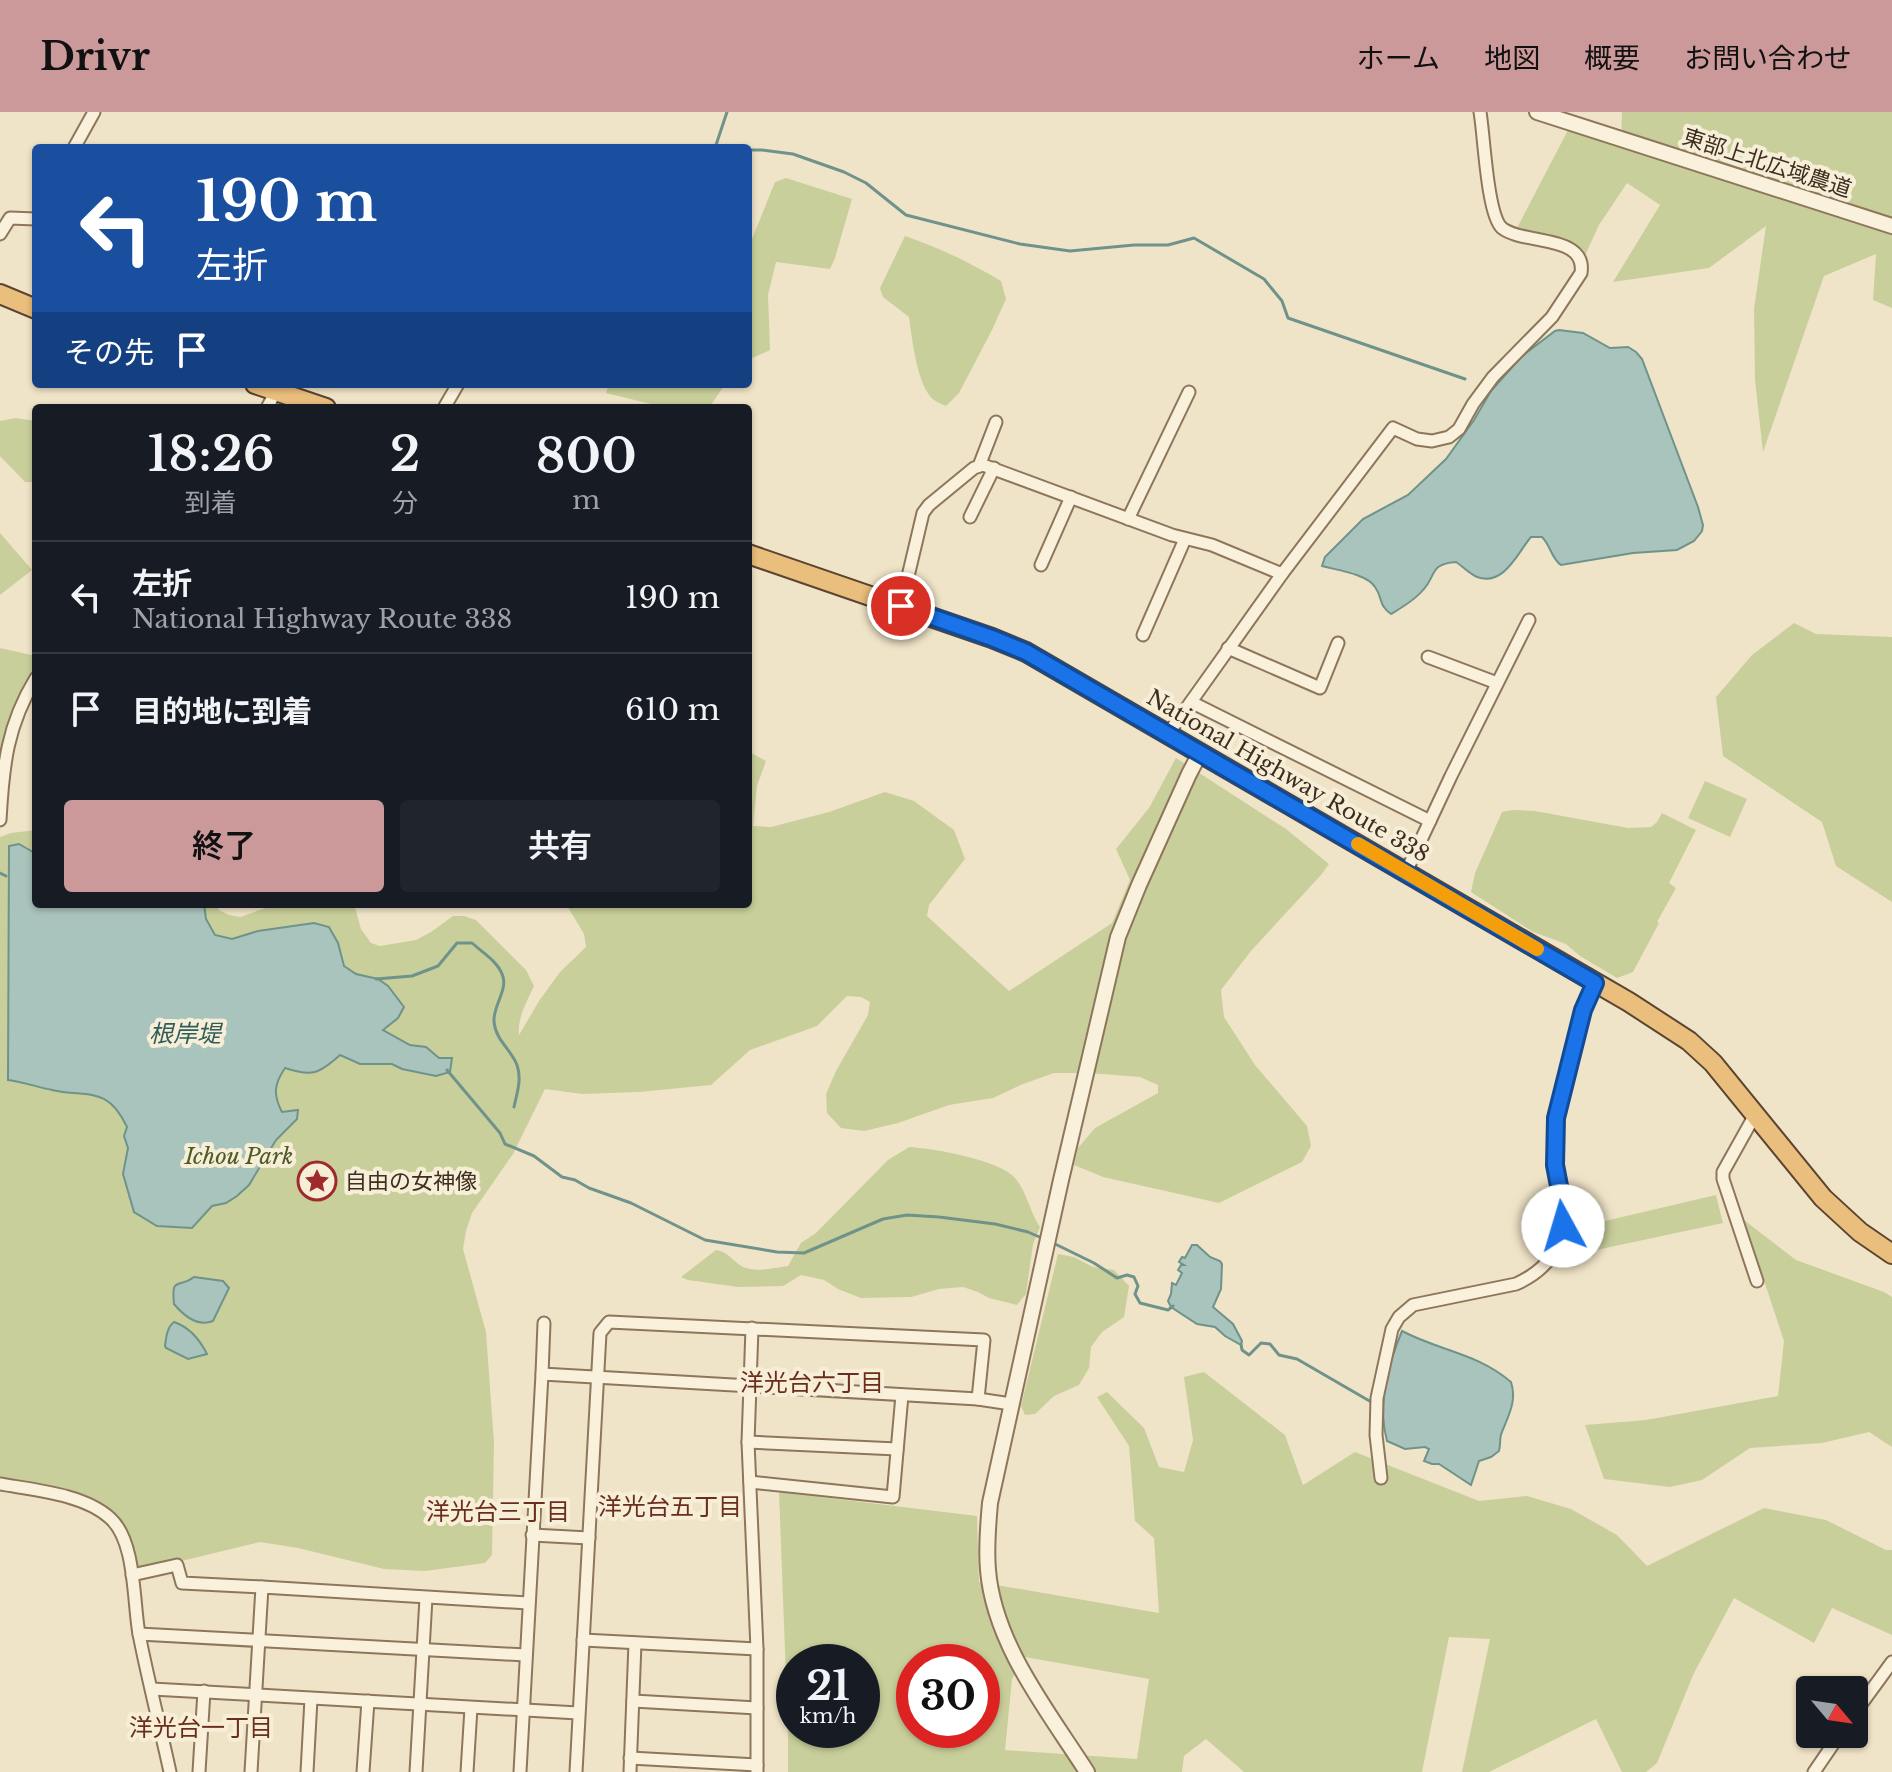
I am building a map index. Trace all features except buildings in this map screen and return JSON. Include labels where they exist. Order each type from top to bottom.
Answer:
[{"type":"highway","points":[[0,294],[32,307]]},
{"type":"highway","points":[[284,395],[313,404]]},
{"type":"highway","name":"National Highway Route 338","points":[[752,555],[1026,652],[1629,1002],[1689,1041],[1713,1063],[1823,1198],[1860,1232],[1892,1254]]},
{"type":"street","points":[[76,144],[94,112]]},
{"type":"street","points":[[1168,734],[1282,574],[1393,428],[1417,439],[1432,441],[1449,437],[1459,429],[1493,377],[1552,317],[1581,273],[1579,256],[1567,247],[1501,227],[1486,171],[1480,112]]},
{"type":"street","name":"東部上北広域農道","points":[[1537,112],[1892,226]]},
{"type":"street","points":[[0,234],[10,218],[32,219]]},
{"type":"street","points":[[1128,519],[1189,392]]},
{"type":"street","points":[[979,466],[996,422]]},
{"type":"street","points":[[901,606],[923,513],[979,466],[994,468],[1185,539],[1212,545],[1282,574]]},
{"type":"street","points":[[970,517],[994,468]]},
{"type":"street","points":[[1041,565],[1071,497]]},
{"type":"street","points":[[1143,635],[1185,539]]},
{"type":"street","points":[[1406,872],[1529,620]]},
{"type":"street","points":[[1228,648],[1320,688],[1338,643]]},
{"type":"street","points":[[1428,657],[1497,683]]},
{"type":"street","points":[[0,820],[8,741],[32,685]]},
{"type":"street","points":[[1191,702],[1430,821]]},
{"type":"street","points":[[1087,1772],[1008,1644],[993,1599],[988,1571],[990,1503],[1118,937],[1200,753]]},
{"type":"street","points":[[1381,1478],[1376,1435],[1377,1398],[1392,1329],[1399,1317],[1413,1305],[1516,1284],[1530,1278],[1547,1263],[1560,1241],[1564,1212],[1555,1165],[1556,1118],[1583,1010],[1595,983]]},
{"type":"street","points":[[1756,1113],[1723,1172],[1723,1179],[1757,1281]]},
{"type":"street","points":[[576,1772],[600,1333],[609,1322],[984,1340],[978,1399]]},
{"type":"street","points":[[520,1772],[544,1323]]},
{"type":"street","points":[[630,1758],[757,1768],[757,1649],[748,1442],[752,1328]]},
{"type":"street","points":[[542,1374],[978,1399],[1011,1404]]},
{"type":"street","points":[[750,1482],[893,1497],[902,1395]]},
{"type":"street","points":[[748,1442],[897,1449]]},
{"type":"street","points":[[0,1484],[75,1499],[100,1510],[116,1524],[127,1546],[139,1634],[170,1772]]},
{"type":"street","points":[[532,1535],[589,1538]]},
{"type":"street","points":[[132,1575],[177,1565],[182,1583],[528,1603]]},
{"type":"street","points":[[251,1772],[262,1587]]},
{"type":"street","points":[[416,1772],[426,1598]]},
{"type":"street","points":[[139,1634],[525,1655]]},
{"type":"street","points":[[583,1640],[757,1649]]},
{"type":"street","points":[[630,1772],[635,1643]]},
{"type":"street","points":[[1868,1696],[1891,1666]]},
{"type":"street","points":[[152,1689],[578,1713]]},
{"type":"street","points":[[199,1772],[204,1691]]},
{"type":"street","points":[[307,1772],[311,1699]]},
{"type":"street","points":[[363,1772],[368,1701]]},
{"type":"street","points":[[633,1701],[757,1708]]},
{"type":"street","points":[[467,1772],[471,1708]]},
{"type":"street","points":[[1814,1772],[1830,1748]]},
{"type":"green space","points":[[1622,112],[1892,112],[1892,308],[1873,300],[1876,254],[1824,276],[1763,452],[1755,380],[1754,309],[1766,226],[1709,268],[1613,282],[1660,205],[1627,183],[1599,225],[1583,260],[1516,230],[1568,130],[1621,147]]},
{"type":"green space","points":[[786,178],[852,199],[830,269],[776,262],[768,295],[770,350],[752,358],[752,239],[775,182]]},
{"type":"green space","points":[[905,236],[954,256],[1001,281],[1006,299],[959,393],[946,406],[934,400],[923,384],[909,317],[883,297],[880,288]]},
{"type":"green space","points":[[608,388],[722,388],[712,404],[651,404],[606,393]]},
{"type":"green space","points":[[15,418],[32,420],[32,482],[25,482],[0,456],[0,421]]},
{"type":"green space","points":[[0,533],[32,570],[0,595]]},
{"type":"green space","points":[[1794,623],[1816,634],[1892,637],[1892,902],[1836,866],[1822,822],[1723,756],[1716,697],[1752,655]]},
{"type":"green space","points":[[0,648],[32,655],[32,674],[3,742],[0,768]]},
{"type":"green space","name":"Ichou Park","points":[[752,753],[766,761],[757,786],[753,826],[771,827],[829,812],[885,792],[914,801],[954,830],[965,859],[929,905],[927,916],[1009,991],[1112,923],[1130,880],[1116,849],[1149,808],[1176,758],[1286,829],[1329,864],[1251,951],[1221,990],[1224,1017],[1255,1065],[1307,1126],[1311,1146],[1302,1162],[1219,1203],[1103,1177],[1074,1165],[1078,1148],[1095,1128],[1158,1093],[1158,1085],[1140,1077],[1089,1073],[1054,1073],[993,1098],[949,1105],[864,1131],[841,1128],[827,1113],[826,1094],[868,1015],[870,1002],[861,997],[847,996],[817,1026],[750,1050],[711,1085],[582,1094],[545,1089],[513,1154],[472,1213],[463,1249],[486,1332],[494,1443],[492,1555],[485,1563],[425,1571],[384,1569],[260,1542],[136,1572],[108,1511],[0,1480],[0,837],[32,830],[32,908],[218,908],[240,917],[266,908],[355,908],[361,929],[371,943],[380,946],[416,940],[453,916],[476,920],[526,970],[534,986],[521,1016],[519,1035],[560,972],[586,947],[584,934],[568,908],[752,908]]},
{"type":"green space","points":[[1705,781],[1747,799],[1730,837],[1688,818]]},
{"type":"green space","points":[[1535,811],[1628,828],[1651,827],[1662,813],[1696,830],[1669,883],[1676,888],[1633,972],[1617,978],[1566,944],[1533,932],[1471,892],[1475,873],[1502,812]]},
{"type":"green space","points":[[909,1147],[981,1161],[1015,1178],[1040,1227],[1033,1244],[1026,1294],[1017,1305],[963,1287],[939,1289],[911,1297],[861,1298],[824,1280],[801,1275],[783,1286],[738,1287],[681,1277],[716,1250],[751,1269],[788,1266],[801,1243],[816,1233],[888,1160]]},
{"type":"green space","points":[[1716,1195],[1723,1223],[1568,1256],[1575,1228]]},
{"type":"green space","points":[[1744,1220],[1796,1260],[1892,1297],[1892,1447],[1869,1432],[1822,1443],[1750,1448],[1702,1480],[1670,1487],[1604,1479],[1585,1425],[1646,1420],[1778,1396],[1784,1341]]},
{"type":"green space","points":[[1058,1254],[1074,1257],[1093,1267],[1114,1270],[1129,1286],[1124,1317],[1102,1332],[1091,1347],[1089,1368],[1079,1385],[1054,1396],[1035,1414],[1025,1415],[1021,1406]]},
{"type":"green space","points":[[1204,1372],[1285,1435],[1303,1485],[1355,1452],[1479,1501],[1527,1496],[1571,1509],[1617,1535],[1647,1566],[1764,1508],[1826,1520],[1886,1550],[1892,1550],[1892,1635],[1832,1608],[1814,1643],[1734,1598],[1694,1673],[1657,1763],[1646,1772],[1622,1772],[1596,1719],[1489,1772],[1462,1772],[1490,1639],[1449,1637],[1422,1772],[1244,1772],[1206,1739],[1184,1756],[1182,1772],[788,1772],[788,1748],[880,1748],[880,1644],[785,1644],[779,1492],[977,1516],[979,1582],[1159,1613],[1154,1538],[1135,1521],[1129,1446],[1097,1397],[1107,1392],[1144,1428],[1159,1467],[1184,1472],[1193,1440],[1184,1377]],"holes":[[[1025,1657],[1149,1679],[1137,1759],[1005,1750],[1012,1679]]]},
{"type":"water","points":[[1559,330],[1583,333],[1610,348],[1628,347],[1642,359],[1698,507],[1703,525],[1694,541],[1677,550],[1633,553],[1561,565],[1542,537],[1531,537],[1503,573],[1495,577],[1477,577],[1456,562],[1441,565],[1420,594],[1391,614],[1384,608],[1371,583],[1322,566],[1325,557],[1363,519],[1408,495],[1446,459],[1491,391],[1522,356]]},
{"type":"water","name":"根岸堤","points":[[19,844],[32,851],[32,908],[205,908],[206,919],[215,935],[232,939],[258,931],[314,923],[329,927],[338,943],[344,966],[356,974],[378,979],[388,986],[404,1007],[398,1018],[383,1030],[410,1045],[426,1047],[439,1058],[452,1058],[450,1072],[436,1076],[392,1064],[360,1064],[340,1055],[315,1072],[285,1068],[277,1084],[277,1100],[282,1112],[298,1110],[297,1119],[276,1140],[249,1185],[226,1203],[212,1206],[192,1228],[157,1226],[134,1212],[123,1174],[128,1148],[124,1136],[127,1127],[112,1105],[96,1096],[8,1080],[9,846]]},
{"type":"water","points":[[1192,1245],[1197,1245],[1222,1264],[1221,1289],[1213,1307],[1233,1324],[1241,1345],[1215,1327],[1197,1324],[1171,1307],[1168,1301],[1172,1283],[1176,1285],[1182,1273],[1178,1270],[1184,1265],[1179,1262]]},
{"type":"water","points":[[194,1277],[223,1281],[229,1288],[213,1321],[202,1323],[192,1319],[174,1304],[175,1286]]},
{"type":"water","points":[[174,1322],[194,1335],[207,1354],[188,1359],[166,1348],[167,1333]]},
{"type":"water","points":[[1402,1331],[1472,1358],[1511,1382],[1513,1401],[1501,1434],[1499,1451],[1479,1461],[1471,1485],[1439,1464],[1424,1461],[1429,1449],[1405,1449],[1387,1441],[1384,1399],[1392,1357]]},
{"type":"waterway","points":[[716,144],[727,112]]},
{"type":"waterway","points":[[752,150],[793,154],[844,172],[866,183],[906,215],[1020,244],[1070,251],[1168,245],[1194,238],[1264,279],[1282,301],[1288,318],[1465,379]]},
{"type":"waterway","points":[[0,873],[6,876]]},
{"type":"waterway","points":[[376,979],[412,976],[438,966],[457,943],[472,943],[489,957],[504,979],[494,1021],[497,1034],[518,1070],[514,1107]]},
{"type":"waterway","points":[[447,1070],[500,1133],[505,1144],[534,1156],[562,1177],[631,1203],[705,1240],[777,1252],[804,1253],[883,1219],[907,1215],[995,1224],[1044,1239]]},
{"type":"waterway","points":[[1051,1242],[1117,1278],[1127,1275],[1134,1277],[1138,1286],[1135,1294],[1140,1303],[1168,1310],[1173,1306]]},
{"type":"waterway","points":[[1241,1344],[1242,1350],[1249,1355],[1261,1343],[1270,1344],[1279,1355],[1297,1359],[1373,1403]]},
{"type":"slow traffic","points":[[1358,844],[1537,949]]},
{"type":"place","name":"自由の女神像","points":[[317,1181]]},
{"type":"district","name":"洋光台六丁目","points":[[812,1382]]},
{"type":"district","name":"洋光台五丁目","points":[[670,1506]]},
{"type":"district","name":"洋光台三丁目","points":[[498,1511]]},
{"type":"district","name":"洋光台一丁目","points":[[201,1727]]},
{"type":"route","points":[[901,606],[1026,652],[1595,983],[1583,1010],[1556,1118],[1555,1165],[1564,1212],[1563,1226]]}]
